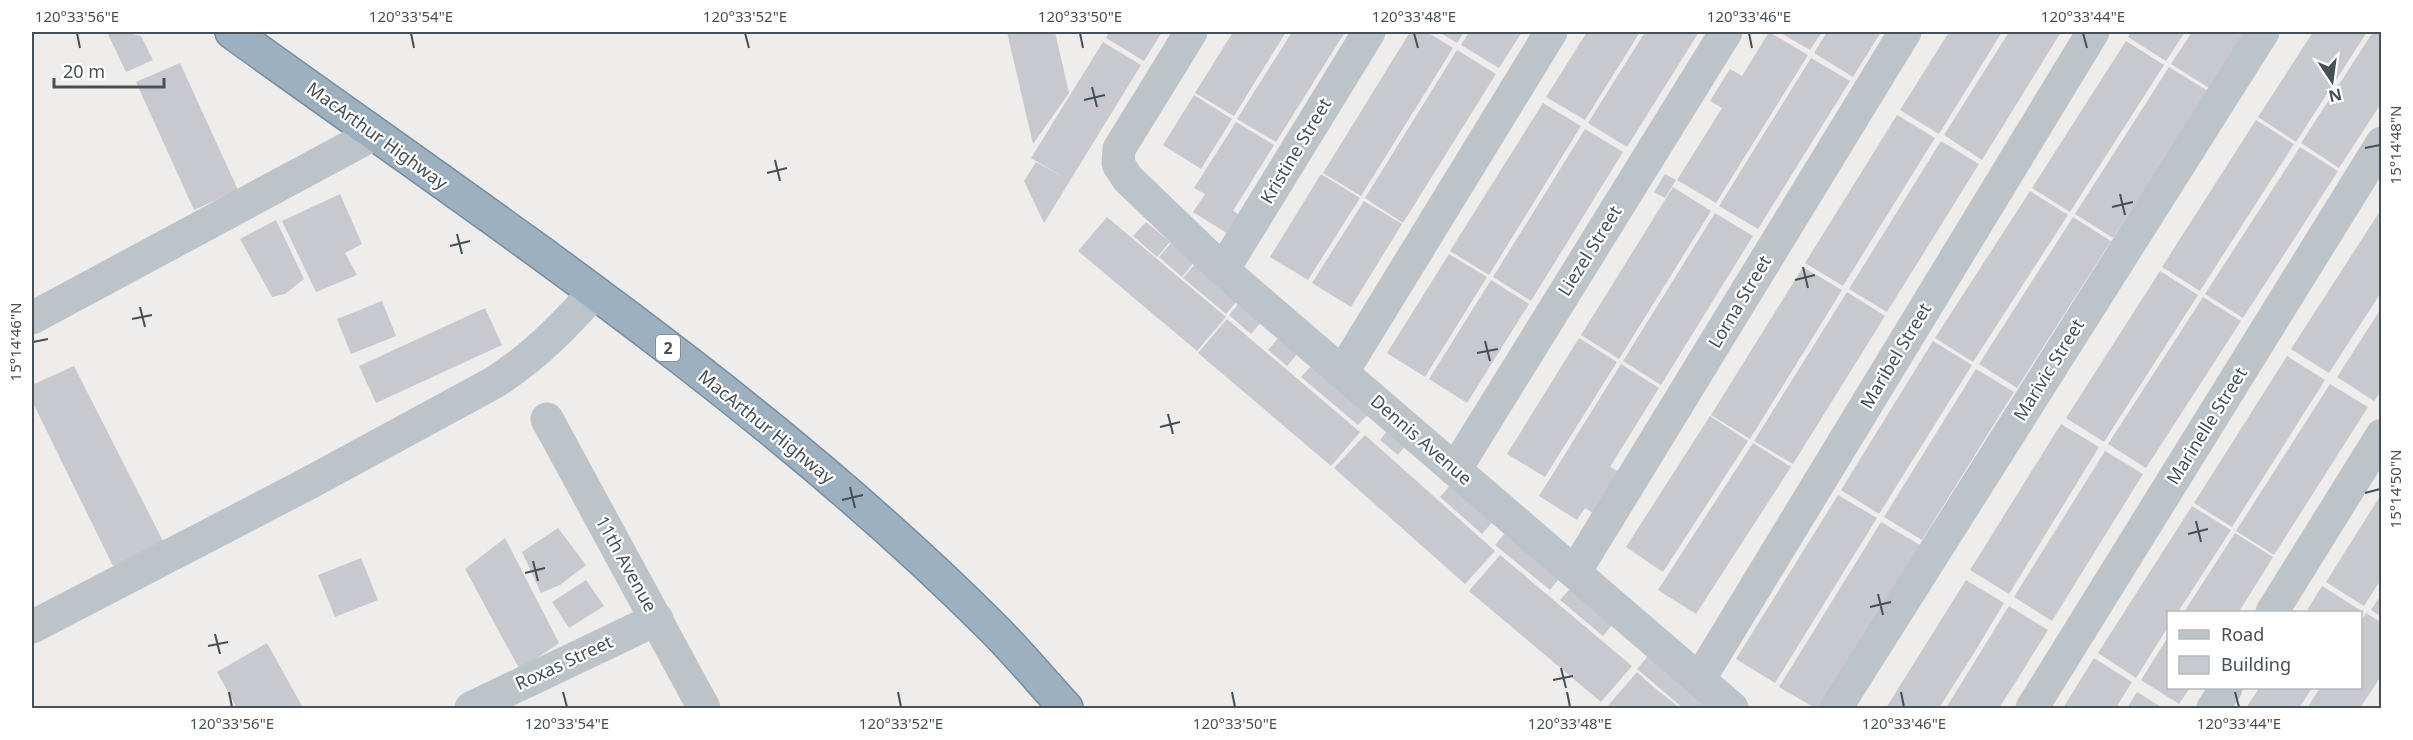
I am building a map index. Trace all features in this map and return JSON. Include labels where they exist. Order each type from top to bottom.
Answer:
[{"type":"highway","name":"MacArthur Highway","points":[[232,32],[594,293],[705,377],[898,537],[995,630],[1066,708]]},
{"type":"street","name":"Dennis Avenue","points":[[1191,32],[1119,148],[1118,164],[1128,179],[1222,270],[1732,708]]},
{"type":"street","name":"Kristine Street","points":[[1222,270],[1369,32]]},
{"type":"street","points":[[1342,373],[1551,32]]},
{"type":"street","name":"Liezel Street","points":[[1455,470],[1726,32]]},
{"type":"street","name":"Lorna Street","points":[[1575,572],[1905,32]]},
{"type":"street","name":"Maribel Street","points":[[1699,680],[2093,32]]},
{"type":"street","name":"Marivic Street","points":[[1836,708],[2263,32]]},
{"type":"street","points":[[32,318],[374,134]]},
{"type":"street","name":"Marinelle Street","points":[[2032,708],[2382,143]]},
{"type":"street","points":[[32,627],[309,483],[495,382],[524,363],[554,338],[594,293]]},
{"type":"street","name":"11th Avenue","points":[[547,419],[704,708]]},
{"type":"street","points":[[2273,611],[2382,435]]},
{"type":"street","name":"Roxas Street","points":[[471,708],[657,619]]},
{"type":"street","points":[[2213,708],[2225,689]]},
{"type":"building","points":[[107,32],[123,32],[141,36],[153,60],[126,72]]},
{"type":"building","points":[[1007,32],[1055,32],[1069,93],[1033,144]]},
{"type":"building","points":[[1109,32],[1162,32],[1144,61],[1106,38]]},
{"type":"building","points":[[1233,32],[1286,32],[1234,116],[1195,93]]},
{"type":"building","points":[[1292,32],[1345,32],[1276,142],[1237,119]]},
{"type":"building","points":[[1410,32],[1427,32],[1453,48],[1361,196],[1323,173]]},
{"type":"building","points":[[1439,32],[1464,32],[1457,43]]},
{"type":"building","points":[[1469,32],[1522,32],[1499,68],[1461,45]]},
{"type":"building","points":[[1587,32],[1640,32],[1585,120],[1546,97]]},
{"type":"building","points":[[1645,32],[1699,32],[1627,147],[1588,123]]},
{"type":"building","points":[[1769,32],[1808,55],[1716,203],[1677,180],[1722,108],[1710,101],[1730,69],[1742,76]]},
{"type":"building","points":[[1779,32],[1822,32],[1810,50]]},
{"type":"building","points":[[1827,32],[1881,32],[1853,77],[1814,53]]},
{"type":"building","points":[[1949,32],[2002,32],[1939,134],[1900,110]]},
{"type":"building","points":[[2009,32],[2061,32],[1982,160],[1944,135]]},
{"type":"building","points":[[2131,32],[2185,32],[2166,61],[2128,37]]},
{"type":"building","points":[[2192,32],[2245,32],[2209,88],[2171,64]]},
{"type":"building","points":[[2313,32],[2367,32],[2296,142],[2258,117]]},
{"type":"building","points":[[2373,32],[2382,32],[2382,102],[2339,168],[2301,143]]},
{"type":"building","points":[[2126,41],[2164,65],[2070,212],[2032,188]]},
{"type":"building","points":[[1103,42],[1141,65],[1044,223],[1024,181],[1036,162],[1065,178],[1031,158]]},
{"type":"building","points":[[1457,50],[1496,74],[1403,223],[1365,198]]},
{"type":"building","points":[[1811,58],[1850,81],[1758,229],[1719,206]]},
{"type":"building","points":[[180,63],[238,190],[194,210],[136,82]]},
{"type":"building","points":[[2169,67],[2208,91],[2113,238],[2075,214]]},
{"type":"building","points":[[1194,95],[1232,119],[1201,169],[1163,145]]},
{"type":"building","points":[[1543,103],[1581,126],[1489,275],[1450,251]]},
{"type":"building","points":[[1897,115],[1935,138],[1843,286],[1805,263]]},
{"type":"building","points":[[2256,120],[2294,144],[2200,291],[2162,267]]},
{"type":"building","points":[[1236,122],[1274,145],[1233,211],[1241,216],[1230,235],[1193,212],[1205,194],[1194,188]]},
{"type":"building","points":[[1585,129],[1623,152],[1531,301],[1493,277]]},
{"type":"building","points":[[1941,141],[1979,164],[1887,312],[1849,289]]},
{"type":"building","points":[[2300,147],[2338,171],[2243,318],[2205,294]]},
{"type":"building","points":[[1321,174],[1360,198],[1308,280],[1270,257]]},
{"type":"building","points":[[1665,174],[1676,180],[1665,198],[1654,192]]},
{"type":"building","points":[[1673,187],[1711,211],[1619,359],[1581,335]]},
{"type":"building","points":[[2030,191],[2068,215],[1973,362],[1935,338]]},
{"type":"building","points":[[340,194],[362,244],[345,253],[357,275],[316,292],[282,221]]},
{"type":"building","points":[[1364,201],[1402,224],[1351,307],[1312,283]]},
{"type":"building","points":[[2382,208],[2382,291],[2329,373],[2291,349]]},
{"type":"building","points":[[1715,213],[1753,236],[1661,385],[1623,361]]},
{"type":"building","points":[[1107,217],[1226,317],[1197,351],[1078,251]]},
{"type":"building","points":[[2073,217],[2111,241],[2017,388],[1979,364]]},
{"type":"building","points":[[276,220],[304,279],[285,294],[272,297],[240,239]]},
{"type":"building","points":[[1146,222],[1170,242],[1157,257],[1133,236]]},
{"type":"building","points":[[1177,236],[1200,255],[1182,277],[1159,257]]},
{"type":"building","points":[[1449,254],[1487,277],[1425,377],[1387,353]]},
{"type":"building","points":[[1195,264],[1238,300],[1226,314],[1183,278]]},
{"type":"building","points":[[1803,267],[1842,290],[1750,439],[1711,415]]},
{"type":"building","points":[[2160,271],[2198,295],[2104,442],[2066,418]]},
{"type":"building","points":[[1491,280],[1529,304],[1467,403],[1429,379]]},
{"type":"building","points":[[1847,292],[1885,316],[1793,464],[1754,441]]},
{"type":"building","points":[[2203,297],[2241,321],[2146,468],[2108,444]]},
{"type":"building","points":[[382,301],[396,336],[351,354],[337,319]]},
{"type":"building","points":[[1241,301],[1263,320],[1251,334],[1229,315]]},
{"type":"building","points":[[2382,307],[2382,390],[2374,401],[2337,377]]},
{"type":"building","points":[[485,308],[502,345],[376,403],[359,366]]},
{"type":"building","points":[[1227,319],[1360,432],[1331,466],[1198,353]]},
{"type":"building","points":[[1280,336],[1299,352],[1287,366],[1268,350]]},
{"type":"building","points":[[1579,338],[1617,362],[1545,477],[1507,454]]},
{"type":"building","points":[[1933,341],[1972,365],[1879,514],[1841,490]]},
{"type":"building","points":[[2287,356],[2325,380],[2232,527],[2194,503]]},
{"type":"building","points":[[1313,364],[1370,412],[1358,425],[1301,377]]},
{"type":"building","points":[[1621,364],[1659,388],[1610,467],[1622,473],[1596,515],[1585,508],[1577,520],[1539,496]]},
{"type":"building","points":[[74,366],[164,543],[113,566],[32,401],[32,385]]},
{"type":"building","points":[[1976,369],[2014,392],[1922,540],[1884,517]]},
{"type":"building","points":[[2330,384],[2368,407],[2274,555],[2236,531]]},
{"type":"building","points":[[1710,416],[1748,441],[1663,572],[1626,547]]},
{"type":"building","points":[[2061,424],[2099,447],[2009,594],[1970,570]]},
{"type":"building","points":[[1387,431],[1405,446],[1398,455],[1380,440]]},
{"type":"building","points":[[1365,435],[1495,551],[1465,584],[1334,468]]},
{"type":"building","points":[[1753,443],[1791,467],[1696,614],[1658,590]]},
{"type":"building","points":[[2105,451],[2143,474],[2052,621],[2014,597]]},
{"type":"building","points":[[1452,483],[1494,520],[1482,534],[1440,497]]},
{"type":"building","points":[[2382,493],[2382,578],[2364,606],[2326,582]]},
{"type":"building","points":[[1838,495],[1877,518],[1775,683],[1736,659]]},
{"type":"building","points":[[2192,506],[2231,530],[2179,611],[2167,611],[2167,629],[2136,678],[2098,653]]},
{"type":"building","points":[[1881,522],[1920,545],[1819,708],[1815,708],[1779,687]]},
{"type":"building","points":[[1510,527],[1564,573],[1550,590],[1495,545]]},
{"type":"building","points":[[558,528],[586,565],[560,585],[541,593],[522,552]]},
{"type":"building","points":[[2235,533],[2273,557],[2239,611],[2185,611]]},
{"type":"building","points":[[505,538],[559,643],[520,670],[465,569]]},
{"type":"building","points":[[1500,555],[1632,666],[1601,702],[1469,591]]},
{"type":"building","points":[[361,558],[378,600],[335,617],[318,575]]},
{"type":"building","points":[[586,580],[604,606],[569,628],[552,602]]},
{"type":"building","points":[[1966,580],[2004,603],[1974,653],[1939,708],[1886,708]]},
{"type":"building","points":[[1575,583],[1618,618],[1603,636],[1560,600]]},
{"type":"building","points":[[2322,586],[2360,610],[2360,611],[2307,611]]},
{"type":"building","points":[[2382,593],[2382,617],[2371,610]]},
{"type":"building","points":[[2009,606],[2048,630],[1999,708],[1946,708]]},
{"type":"building","points":[[2366,613],[2382,623],[2382,674],[2374,687],[2360,708],[2307,708],[2319,689],[2362,689],[2362,620]]},
{"type":"building","points":[[2167,639],[2167,689],[2189,689],[2179,704],[2141,680]]},
{"type":"building","points":[[267,643],[303,708],[237,708],[217,672]]},
{"type":"building","points":[[1652,651],[1709,700],[1702,708],[1683,708],[1637,669]]},
{"type":"building","points":[[2094,658],[2132,682],[2116,708],[2063,708]]},
{"type":"building","points":[[1637,672],[1651,685],[1680,708],[1606,708]]},
{"type":"building","points":[[2258,689],[2311,689],[2299,708],[2246,708]]},
{"type":"building","points":[[2137,692],[2163,708],[2127,708]]}]
